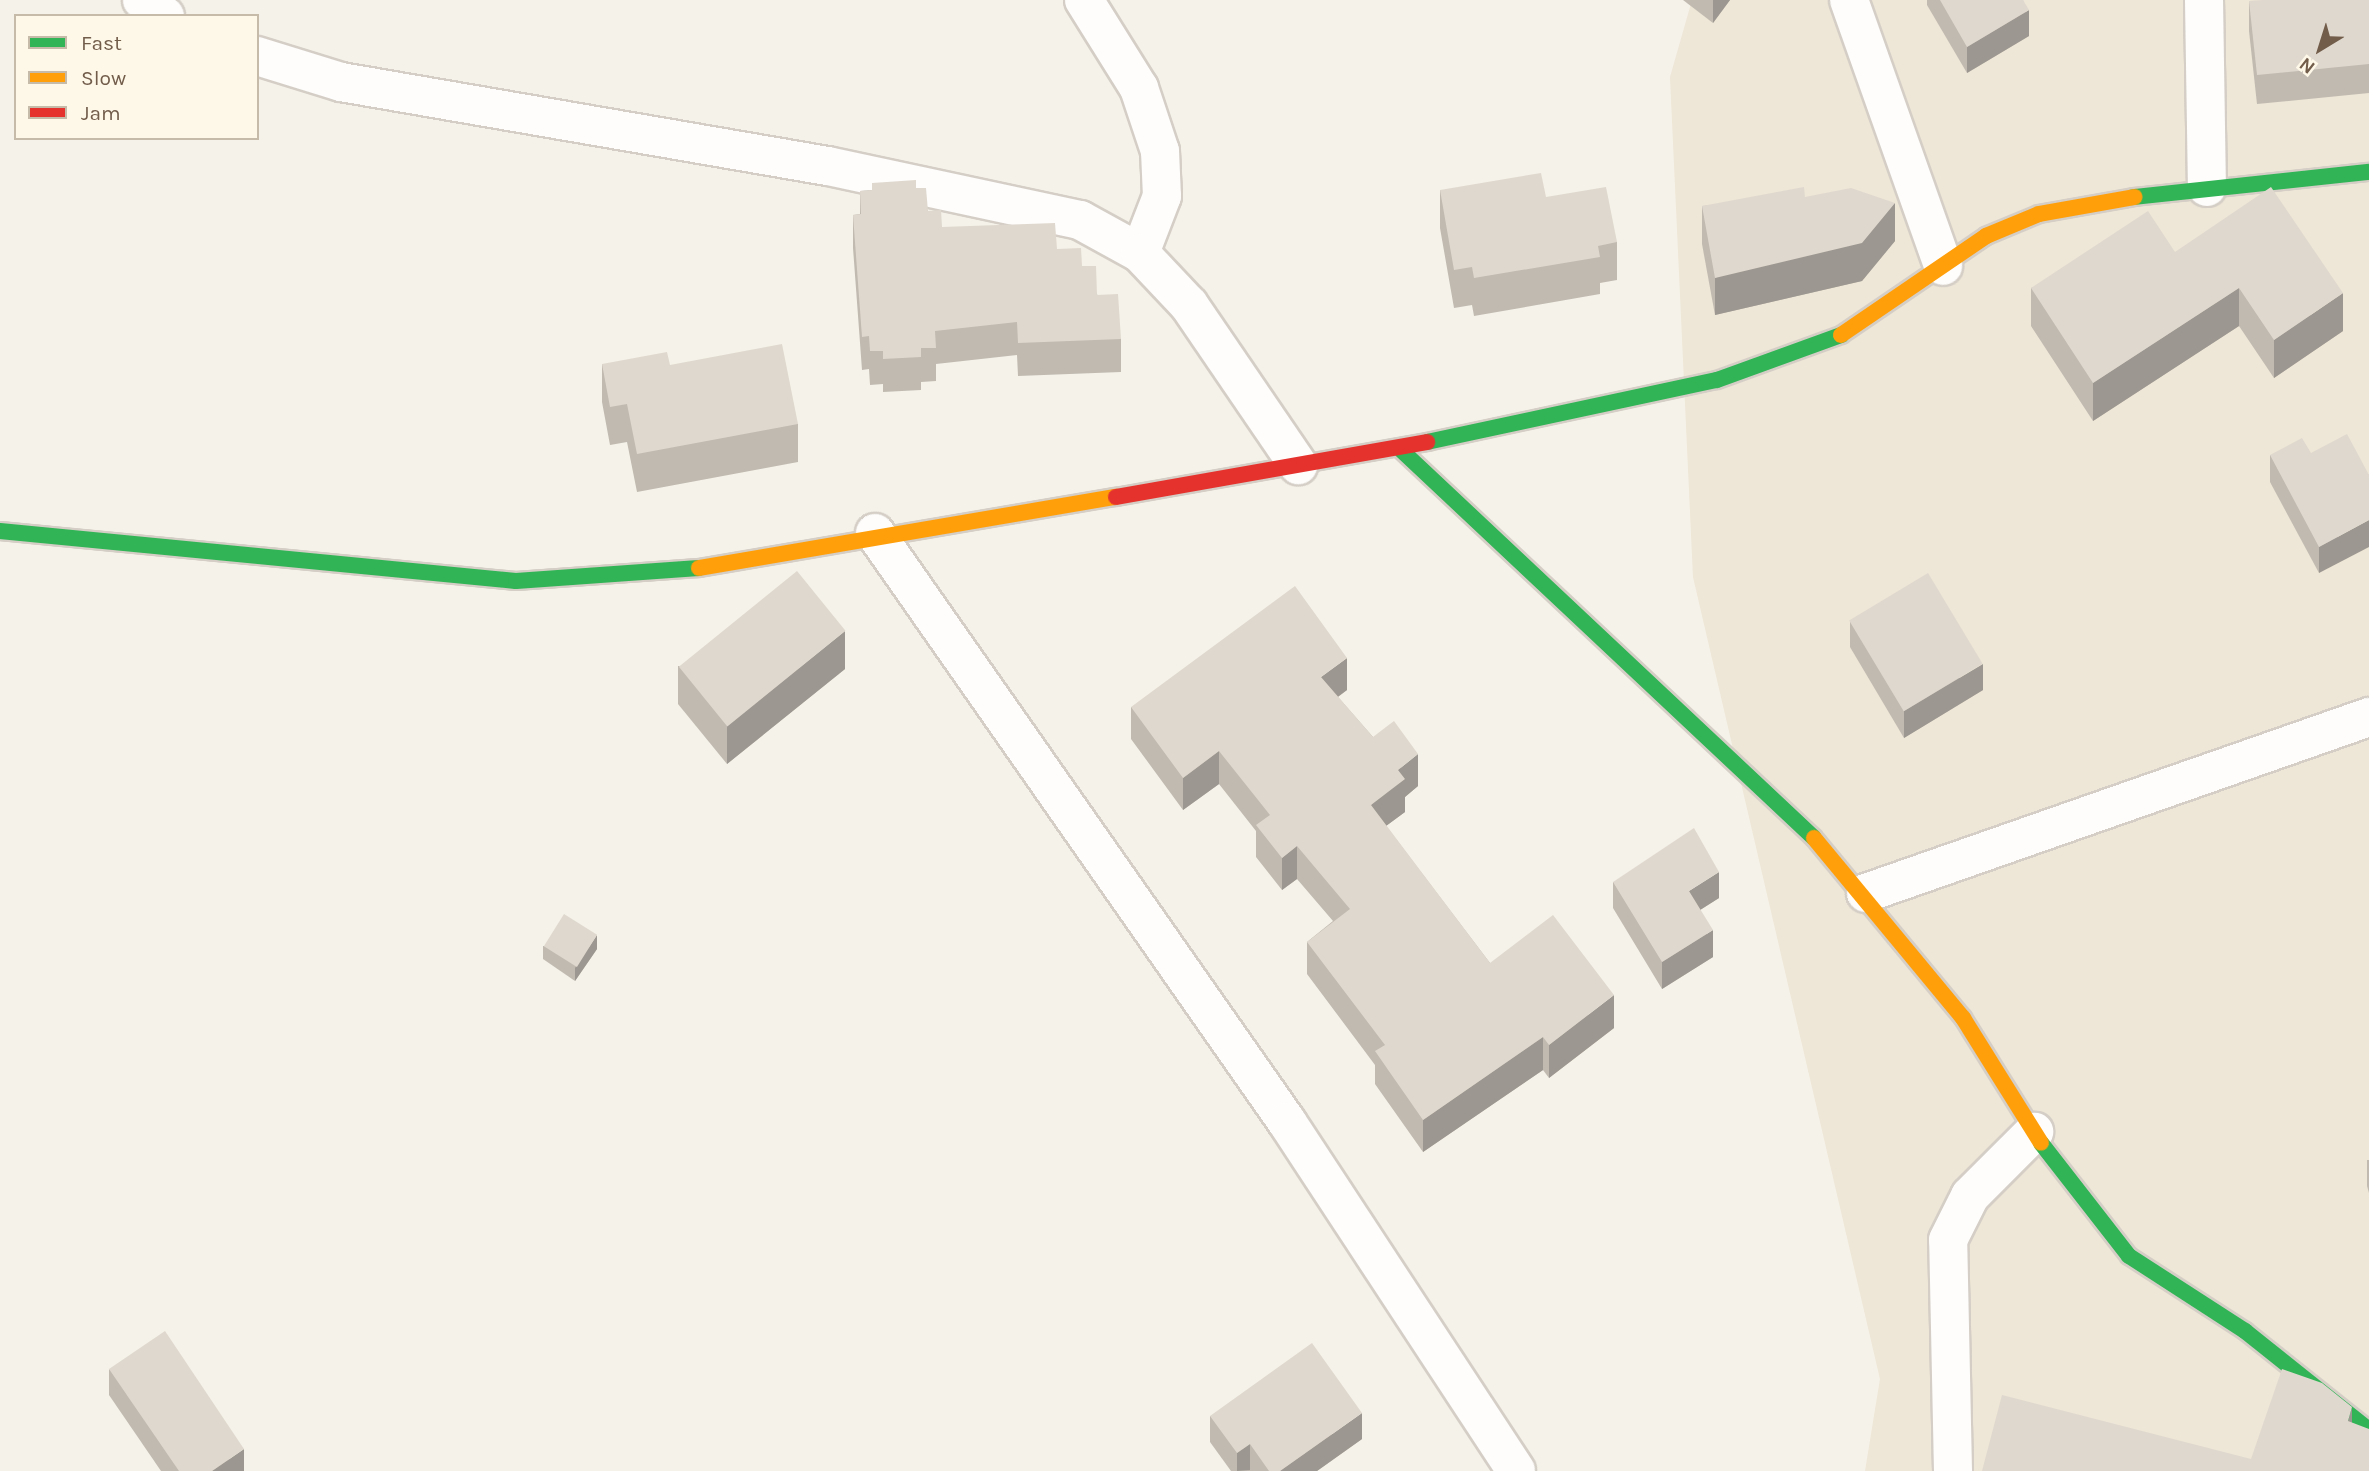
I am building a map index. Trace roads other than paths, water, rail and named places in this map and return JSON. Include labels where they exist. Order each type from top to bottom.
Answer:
[{"type":"street","points":[[142,0],[162,14]]},
{"type":"street","points":[[1084,0],[1139,88],[1160,151],[1162,196],[1140,253]]},
{"type":"street","points":[[1849,0],[1943,266]]},
{"type":"street","points":[[2204,0],[2207,187]]},
{"type":"street","points":[[259,57],[341,82],[1012,201],[1080,220],[1140,253],[1189,305],[1298,465]]},
{"type":"street","points":[[0,531],[554,582],[688,570],[875,533],[1399,448],[1777,365],[1830,342],[1986,236],[2039,214],[2207,187],[2369,172]]},
{"type":"street","points":[[1399,448],[1866,893],[1963,1018],[2034,1132],[2129,1256],[2245,1331],[2369,1430]]},
{"type":"street","points":[[875,533],[1287,1122],[1516,1471]]},
{"type":"street","points":[[1866,893],[2369,717]]},
{"type":"street","points":[[1953,1471],[1948,1240],[1970,1196],[2034,1132]]}]
